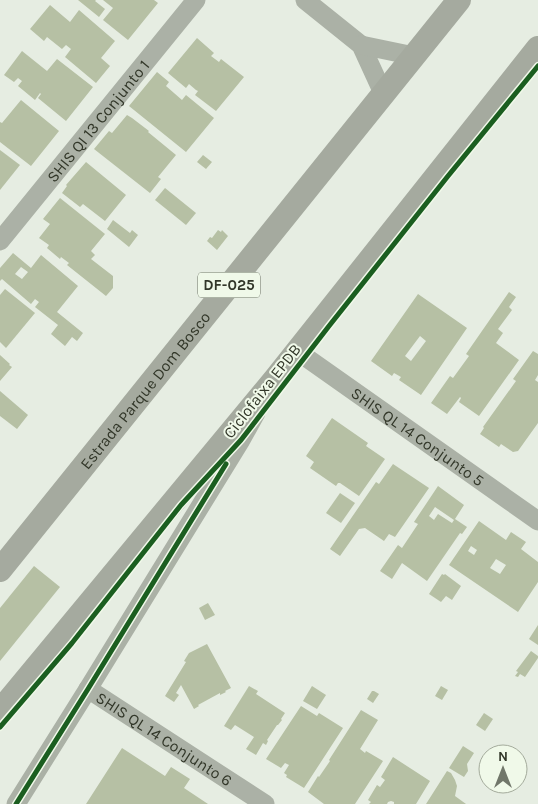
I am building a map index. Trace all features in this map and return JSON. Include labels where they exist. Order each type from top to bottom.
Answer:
[{"type":"main road","name":"Estrada Parque Dom Bosco","points":[[0,570],[459,0]]},
{"type":"main road","points":[[0,711],[276,378],[538,48]]},
{"type":"street","name":"SHIS QI 13 Conjunto 1","points":[[0,241],[196,0]]},
{"type":"street","points":[[304,0],[361,45],[414,56]]},
{"type":"street","points":[[361,45],[383,93]]},
{"type":"street","name":"SHIS QL 14 Conjunto 5","points":[[296,351],[538,521]]},
{"type":"street","points":[[16,804],[241,440],[276,378]]},
{"type":"street","name":"SHIS QL 14 Conjunto 6","points":[[88,689],[266,804]]},
{"type":"building","points":[[78,0],[96,0],[105,9],[99,17]]},
{"type":"building","points":[[103,0],[154,0],[158,3],[128,40],[103,20],[113,8]]},
{"type":"building","points":[[50,5],[70,22],[79,10],[115,41],[101,58],[110,66],[96,83],[65,57],[71,49],[66,45],[62,49],[47,37],[44,41],[30,29]]},
{"type":"building","points":[[197,38],[214,53],[211,56],[219,62],[221,59],[244,77],[216,111],[195,95],[198,91],[189,84],[186,88],[168,73]]},
{"type":"building","points":[[22,51],[47,71],[57,59],[93,87],[66,121],[38,98],[40,93],[35,100],[18,86],[22,81],[18,78],[14,82],[4,75]]},
{"type":"building","points":[[157,72],[169,82],[166,86],[182,100],[186,95],[214,118],[186,152],[129,106]]},
{"type":"building","points":[[21,100],[59,131],[31,166],[0,142],[0,122],[2,123]]},
{"type":"building","points":[[127,115],[149,131],[176,155],[158,177],[161,179],[150,193],[94,149],[109,131],[112,133]]},
{"type":"building","points":[[0,150],[20,165],[0,190]]},
{"type":"building","points":[[203,155],[212,162],[206,169],[197,162]]},
{"type":"building","points":[[86,162],[126,195],[105,221],[83,204],[80,207],[62,193],[66,185]]},
{"type":"building","points":[[165,188],[196,213],[186,225],[155,200]]},
{"type":"building","points":[[60,198],[105,234],[91,251],[95,255],[91,259],[113,276],[113,288],[106,296],[67,265],[69,263],[61,257],[60,259],[47,248],[49,245],[39,238],[50,224],[43,219]]},
{"type":"building","points":[[113,220],[130,233],[132,230],[138,235],[129,247],[107,229]]},
{"type":"building","points":[[218,230],[221,232],[222,230],[228,236],[217,250],[207,241]]},
{"type":"building","points":[[13,253],[31,268],[41,255],[78,286],[57,312],[83,333],[77,341],[72,337],[65,346],[51,334],[58,325],[35,307],[39,302],[35,299],[31,304],[2,279],[0,281],[0,268]],"holes":[[[21,267],[28,272],[22,279],[15,274]]]},
{"type":"building","points":[[5,289],[35,313],[6,348],[0,342],[0,295]]},
{"type":"building","points":[[509,292],[516,297],[509,307],[512,310],[498,329],[503,333],[496,343],[519,360],[479,416],[459,402],[460,397],[447,414],[431,403],[450,376],[453,378],[469,356],[466,354]]},
{"type":"building","points":[[418,294],[467,328],[421,395],[399,380],[401,377],[394,373],[392,376],[371,361]],"holes":[[[420,336],[426,341],[411,361],[405,356]]]},
{"type":"building","points":[[533,351],[538,354],[538,375],[535,380],[538,382],[538,423],[518,451],[513,452],[501,444],[499,447],[480,434],[516,381],[513,379]]},
{"type":"building","points":[[0,355],[12,367],[0,381]]},
{"type":"building","points":[[0,391],[28,415],[17,429],[0,416]]},
{"type":"building","points":[[332,418],[368,443],[366,446],[385,459],[359,496],[340,483],[336,486],[310,468],[314,462],[306,456]]},
{"type":"building","points":[[393,464],[429,488],[395,537],[389,534],[384,541],[365,528],[359,529],[340,556],[330,549],[376,482],[379,484]]},
{"type":"building","points":[[438,486],[464,505],[455,519],[467,527],[462,534],[460,533],[427,581],[402,563],[392,579],[380,571],[398,545],[402,548],[418,524],[414,522]],"holes":[[[435,507],[454,520],[452,523],[438,514],[434,520],[429,516]]]},
{"type":"building","points":[[340,493],[355,503],[341,523],[326,513]]},
{"type":"building","points":[[479,521],[506,540],[511,532],[526,542],[521,549],[538,562],[538,582],[518,612],[449,565]],"holes":[[[471,546],[477,550],[474,555],[468,551]],[[496,559],[506,565],[500,574],[490,568]]]},
{"type":"building","points":[[34,566],[60,587],[0,661],[0,608]]},
{"type":"building","points":[[442,574],[445,574],[461,586],[452,600],[446,596],[441,602],[429,594]]},
{"type":"building","points":[[208,603],[215,615],[205,620],[199,608]]},
{"type":"building","points":[[538,625],[538,645],[529,639]]},
{"type":"building","points":[[207,644],[231,688],[198,705],[194,709],[181,685],[176,693],[179,695],[174,702],[165,696],[186,662],[184,661],[189,653]]},
{"type":"building","points":[[531,651],[538,658],[525,677],[520,674],[518,677],[515,676],[518,672],[516,671]]},
{"type":"building","points":[[249,686],[258,691],[256,694],[285,713],[267,740],[266,745],[263,743],[256,755],[246,749],[254,737],[235,725],[231,730],[224,726]]},
{"type":"building","points":[[312,686],[326,695],[317,709],[303,701]]},
{"type":"building","points":[[441,686],[448,690],[442,700],[435,696]]},
{"type":"building","points":[[372,691],[379,694],[373,703],[367,699]]},
{"type":"building","points":[[301,706],[317,716],[319,713],[343,728],[304,788],[286,777],[287,775],[284,773],[289,765],[285,763],[281,768],[266,759]]},
{"type":"building","points":[[361,710],[378,720],[360,749],[383,761],[355,804],[324,804],[308,792],[330,761]]},
{"type":"building","points":[[484,713],[493,719],[485,731],[476,725]]},
{"type":"building","points":[[463,746],[474,753],[467,764],[468,771],[464,777],[449,768]]},
{"type":"building","points":[[122,748],[165,776],[171,767],[190,779],[184,788],[208,804],[86,804]]},
{"type":"building","points":[[393,757],[430,781],[416,804],[394,804],[391,801],[387,804],[369,804],[371,802],[368,800],[377,785],[380,787],[385,780],[381,777]]},
{"type":"building","points":[[447,771],[451,773],[457,786],[455,796],[466,804],[426,804]]},
{"type":"cycle path","name":"Ciclofaixa EPDB","points":[[0,727],[72,643],[181,505],[241,440],[448,176],[538,66]]},
{"type":"cycle path","points":[[16,804],[226,464]]}]
